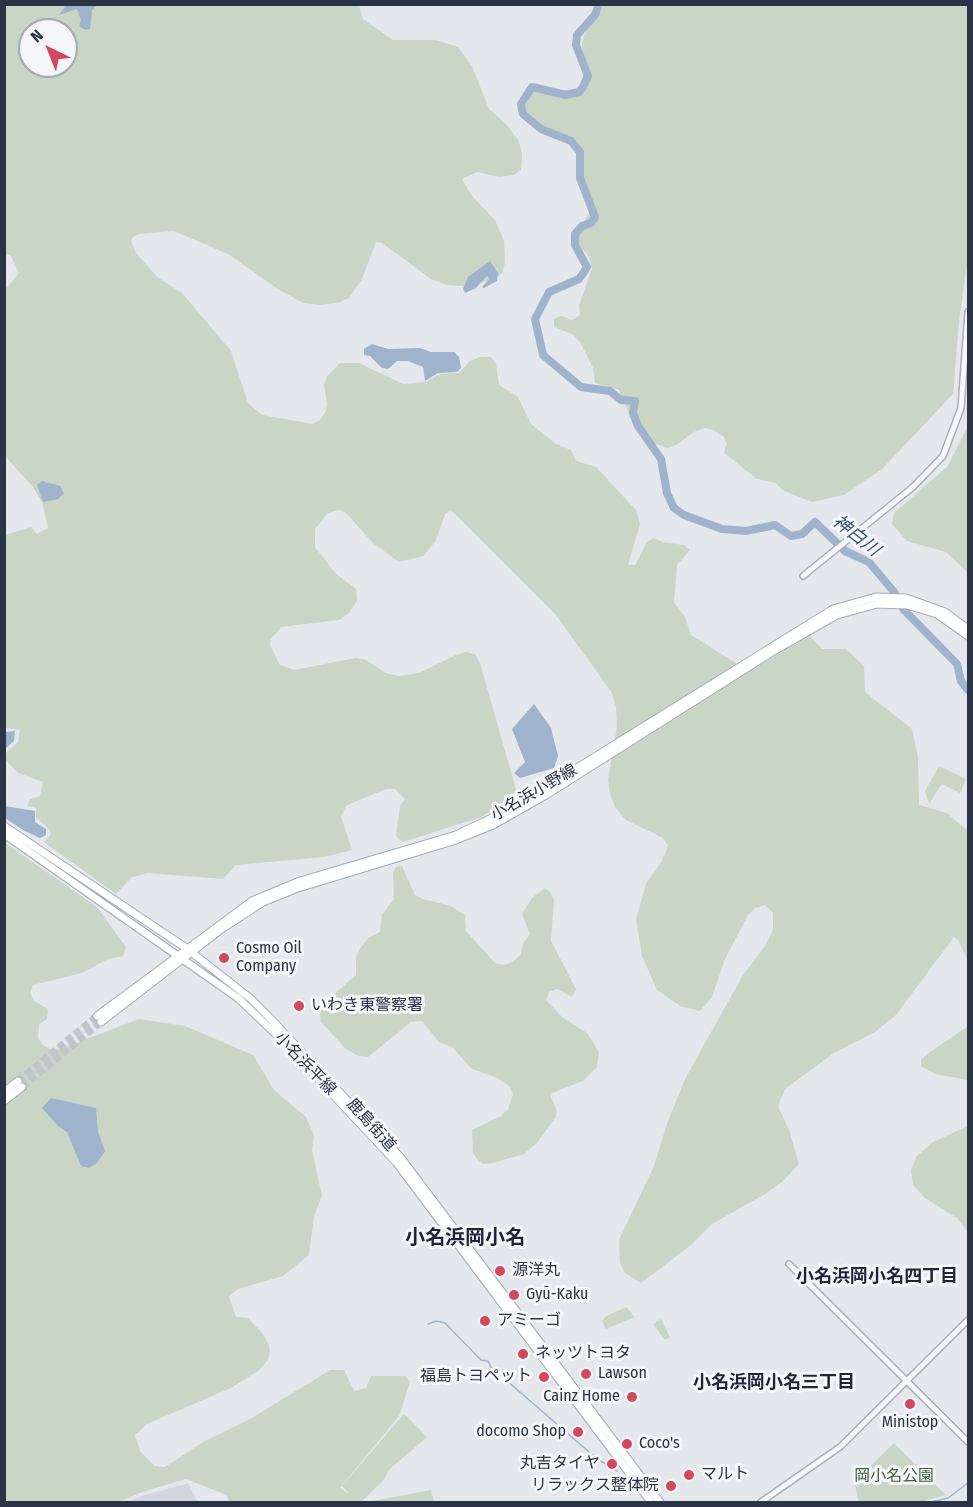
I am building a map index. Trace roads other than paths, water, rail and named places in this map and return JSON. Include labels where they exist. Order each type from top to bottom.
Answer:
[{"type":"main road","name":"小名浜小野線","points":[[99,1019],[189,951],[239,908],[275,890],[456,835],[511,809],[832,609],[877,600],[930,605],[945,612],[969,629]]},
{"type":"main road","name":"小名浜小野線","points":[[894,600],[937,614],[969,636]]},
{"type":"main road","name":"鹿島街道","points":[[4,826],[189,951],[251,999],[401,1158],[660,1503]]},
{"type":"main road","name":"小名浜平線","points":[[4,834],[246,1004],[378,1141],[651,1503]]},
{"type":"main road","points":[[4,1092],[20,1084],[4,1101]]},
{"type":"street","points":[[803,576],[913,487],[943,456],[961,408],[969,312]]},
{"type":"street","points":[[789,1264],[969,1443]]},
{"type":"street","points":[[761,1503],[840,1447],[969,1320]]},
{"type":"water","points":[[66,5],[97,5],[92,10],[90,29],[85,30],[79,26],[81,20],[77,9],[59,15]]},
{"type":"water","points":[[490,261],[498,273],[497,281],[482,287],[489,279],[487,276],[476,288],[465,293],[463,289],[468,277]]},
{"type":"water","points":[[372,344],[388,349],[420,348],[431,352],[454,352],[459,357],[461,368],[457,372],[438,373],[425,381],[423,367],[408,361],[397,361],[388,369],[382,368],[370,356],[364,355],[364,349]]},
{"type":"water","points":[[42,481],[60,486],[64,493],[58,499],[43,502],[37,485]]},
{"type":"water","points":[[534,704],[551,728],[558,756],[554,768],[520,778],[514,773],[525,762],[512,729]]},
{"type":"water","points":[[15,731],[14,741],[5,749],[5,732]]},
{"type":"water","points":[[5,806],[35,811],[35,822],[46,829],[46,835],[40,838],[5,818]]},
{"type":"water","points":[[51,1098],[96,1108],[98,1132],[105,1151],[97,1163],[89,1168],[81,1166],[67,1132],[59,1127],[42,1108]]},
{"type":"waterway","name":"神白川","points":[[599,4],[595,15],[577,35],[576,45],[588,76],[583,87],[579,92],[566,95],[532,87],[521,104],[523,114],[541,129],[571,141],[580,152],[580,178],[595,217],[591,223],[582,226],[575,234],[575,245],[587,267],[579,279],[549,292],[535,319],[543,355],[581,387],[610,391],[621,400],[635,401],[633,413],[638,426],[661,459],[667,493],[674,508],[684,515],[722,529],[746,531],[775,525],[791,536],[802,534],[815,522],[845,551],[869,562],[894,592],[904,610],[957,664],[961,681],[968,690]]},
{"type":"waterway","points":[[428,1324],[436,1321],[445,1323],[481,1360],[488,1361],[491,1367],[596,1458],[617,1471]]},
{"type":"waterway","points":[[931,1502],[948,1498],[968,1483]]},
{"type":"tunnel","points":[[18,1081],[97,1016]]},
{"type":"tunnel","points":[[22,1087],[101,1022]]},
{"type":"place","name":"Cosmo Oil Company","points":[[224,958]]},
{"type":"place","name":"いわき東警察署","points":[[299,1006]]},
{"type":"place","name":"源洋丸","points":[[500,1271]]},
{"type":"place","name":"Gyū-Kaku","points":[[514,1295]]},
{"type":"place","name":"アミーゴ","points":[[485,1321]]},
{"type":"place","name":"ネッツトヨタ","points":[[523,1354]]},
{"type":"place","name":"Lawson","points":[[586,1374]]},
{"type":"place","name":"福島トヨペット","points":[[544,1377]]},
{"type":"place","name":"Cainz Home","points":[[632,1397]]},
{"type":"place","name":"Ministop","points":[[910,1404]]},
{"type":"place","name":"docomo Shop","points":[[578,1432]]},
{"type":"place","name":"Coco's","points":[[627,1444]]},
{"type":"place","name":"丸吉タイヤ","points":[[612,1464]]},
{"type":"place","name":"マルト","points":[[689,1475]]},
{"type":"place","name":"リラックス整体院","points":[[671,1486]]},
{"type":"district","name":"小名浜岡小名","points":[[465,1238]]},
{"type":"district","name":"小名浜岡小名四丁目","points":[[877,1277]]},
{"type":"district","name":"小名浜岡小名三丁目","points":[[774,1383]]},
{"type":"park label","name":"岡小名公園","points":[[894,1477]]}]
